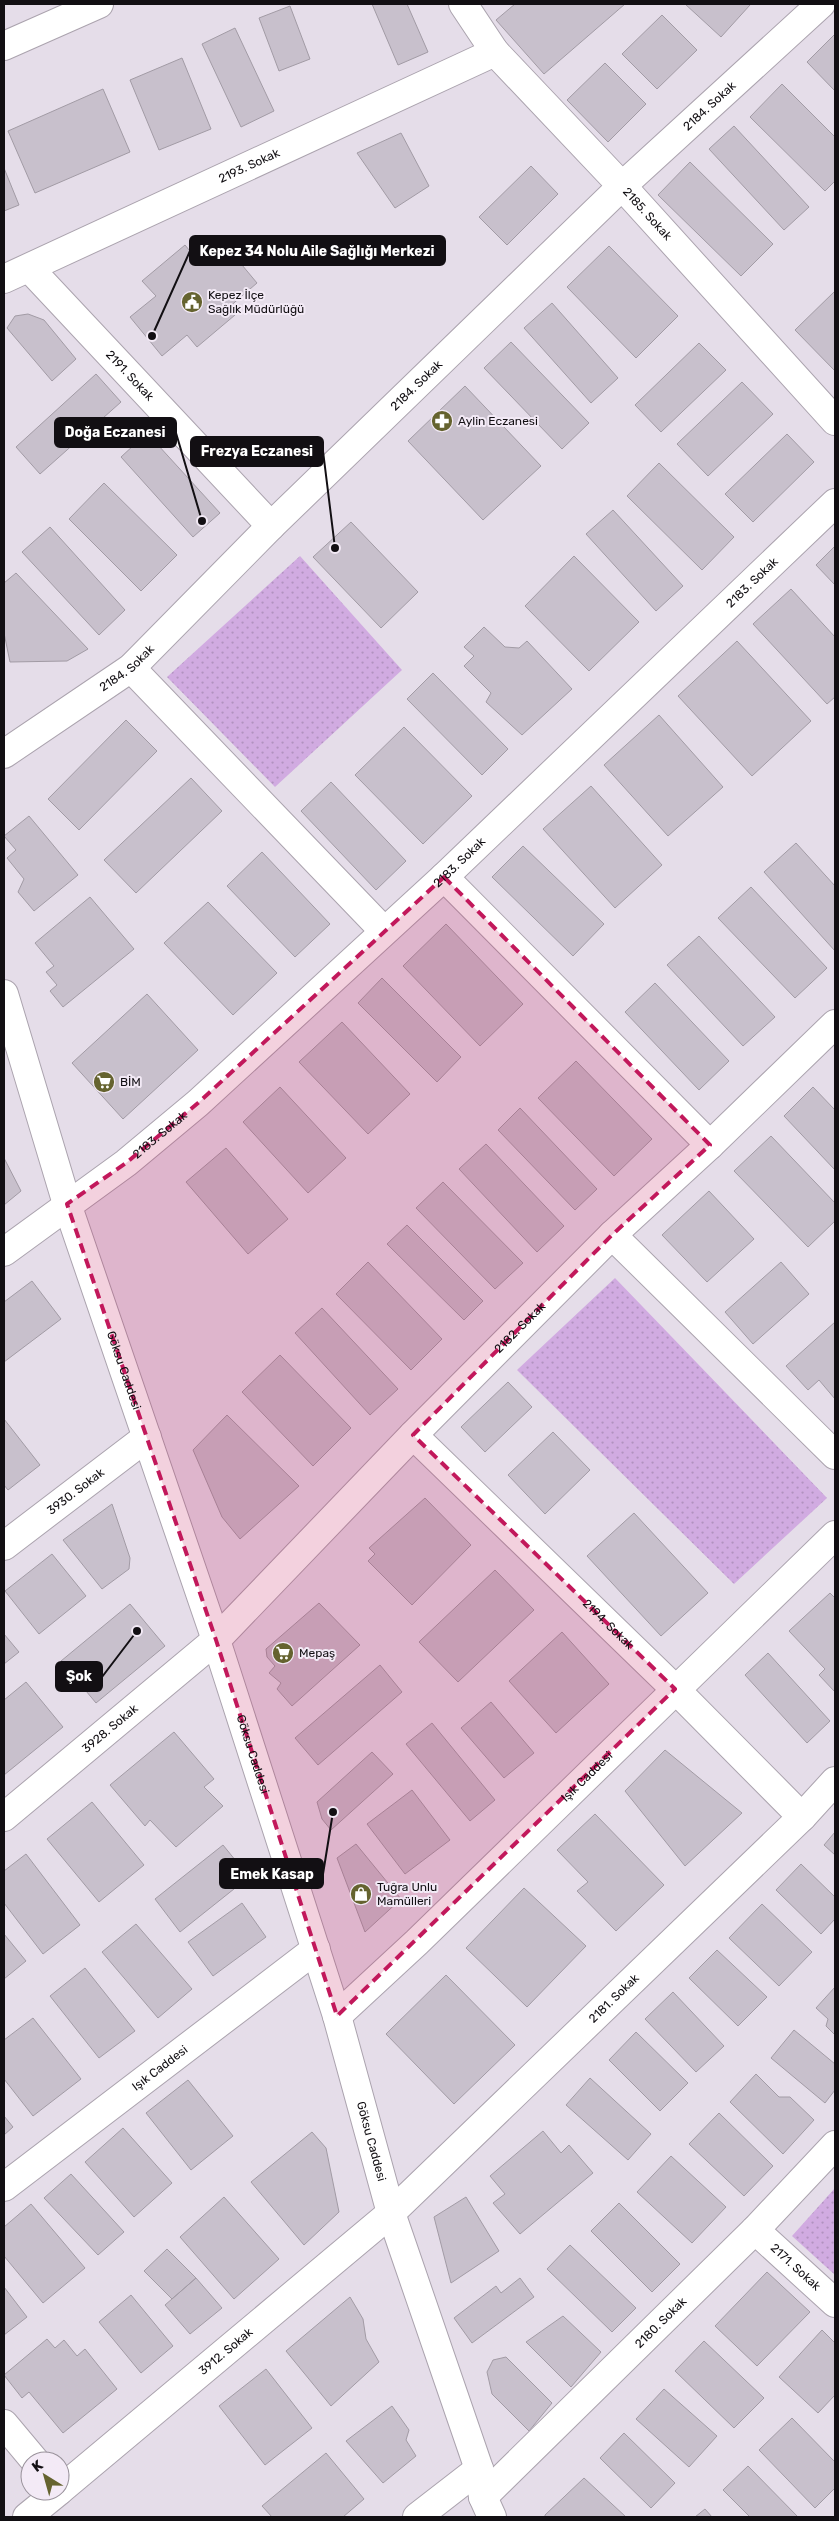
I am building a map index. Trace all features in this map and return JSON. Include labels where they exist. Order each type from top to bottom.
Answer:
[{"type":"street","points":[[4,46],[99,4]]},
{"type":"street","name":"2185. Sokak","points":[[463,4],[495,52],[622,186],[835,421]]},
{"type":"street","name":"2184. Sokak","points":[[4,754],[131,668],[271,526],[622,186],[821,4]]},
{"type":"street","name":"2193. Sokak","points":[[4,279],[30,269],[495,52]]},
{"type":"street","name":"2191. Sokak","points":[[30,269],[271,526]]},
{"type":"street","name":"2183. Sokak","points":[[4,1252],[126,1163],[198,1103],[444,877],[835,503]]},
{"type":"street","points":[[131,668],[384,931]]},
{"type":"street","points":[[444,877],[710,1145]]},
{"type":"street","name":"Göksu Caddesi","points":[[4,994],[68,1204],[216,1640],[316,1949],[337,2016],[391,2213],[479,2469],[488,2507]]},
{"type":"street","name":"2182. Sokak","points":[[216,1640],[413,1435],[612,1235],[710,1145],[835,1024]]},
{"type":"street","points":[[612,1235],[835,1455]]},
{"type":"street","name":"2194. Sokak","points":[[413,1435],[675,1689],[802,1817]]},
{"type":"street","name":"3930. Sokak","points":[[4,1546],[147,1437]]},
{"type":"street","name":"Işık Caddesi","points":[[337,2016],[417,1942],[835,1535]]},
{"type":"street","name":"3928. Sokak","points":[[4,1817],[216,1640]]},
{"type":"street","name":"2181. Sokak","points":[[391,2213],[802,1817],[835,1782]]},
{"type":"street","name":"Işık Caddesi","points":[[4,2187],[316,1949]]},
{"type":"street","name":"2180. Sokak","points":[[488,2507],[756,2230],[835,2145]]},
{"type":"street","name":"3912. Sokak","points":[[70,2482],[391,2213]]},
{"type":"street","name":"2171. Sokak","points":[[756,2230],[835,2303]]},
{"type":"street","points":[[4,2424],[27,2451]]},
{"type":"street","points":[[417,2517],[479,2469]]},
{"type":"street","name":"3912. Sokak","points":[[27,2517],[47,2501]]},
{"type":"highlighted area","points":[[444,877],[710,1145],[612,1235],[413,1435],[675,1689],[337,2016],[216,1640],[67,1204],[126,1163],[198,1103]]},
{"type":"shaded area","points":[[300,556],[402,670],[275,787],[167,677]]},
{"type":"shaded area","points":[[615,1278],[827,1498],[734,1584],[517,1370]]},
{"type":"shaded area","points":[[835,2188],[835,2275],[792,2236]]},
{"type":"building","points":[[372,4],[407,4],[428,52],[398,65]]},
{"type":"building","points":[[515,4],[625,4],[544,74],[496,20]]},
{"type":"building","points":[[685,4],[748,4],[750,5],[721,37]]},
{"type":"building","points":[[290,6],[310,59],[279,71],[259,18]]},
{"type":"building","points":[[662,15],[697,50],[657,89],[622,54]]},
{"type":"building","points":[[235,28],[274,111],[241,127],[202,44]]},
{"type":"building","points":[[835,34],[835,91],[807,62]]},
{"type":"building","points":[[182,58],[211,129],[159,150],[130,80]]},
{"type":"building","points":[[605,63],[646,104],[608,142],[567,100]]},
{"type":"building","points":[[782,84],[835,137],[835,181],[825,191],[750,117]]},
{"type":"building","points":[[103,89],[130,152],[35,193],[8,131]]},
{"type":"building","points":[[734,126],[809,207],[784,230],[709,149]]},
{"type":"building","points":[[401,133],[429,186],[395,208],[357,153]]},
{"type":"building","points":[[690,162],[773,244],[741,276],[658,195]]},
{"type":"building","points":[[531,166],[558,194],[507,245],[479,217]]},
{"type":"building","points":[[4,168],[19,205],[4,211]]},
{"type":"building","name":"Kepez İlçe Sağlık Müdürlüğü","points":[[222,241],[257,283],[228,308],[235,315],[197,347],[187,335],[162,356],[130,317],[156,296],[142,281],[185,245],[198,261]]},
{"type":"building","points":[[609,246],[678,316],[636,358],[567,287]]},
{"type":"building","points":[[835,291],[835,371],[795,330]]},
{"type":"building","points":[[552,303],[618,378],[591,403],[524,328]]},
{"type":"building","points":[[28,314],[44,320],[76,359],[52,381],[7,328],[15,316]]},
{"type":"building","points":[[511,342],[589,423],[562,449],[484,368]]},
{"type":"building","points":[[699,343],[726,370],[661,432],[635,405]]},
{"type":"building","points":[[96,374],[121,402],[40,474],[16,447]]},
{"type":"building","points":[[742,382],[773,414],[708,476],[677,444]]},
{"type":"building","points":[[465,386],[541,466],[483,520],[408,441]]},
{"type":"building","points":[[147,433],[220,513],[193,537],[121,457]]},
{"type":"building","points":[[787,434],[814,462],[753,522],[725,494]]},
{"type":"building","points":[[659,463],[734,537],[702,570],[627,496]]},
{"type":"building","points":[[104,483],[177,555],[141,591],[69,519]]},
{"type":"building","points":[[613,510],[683,586],[656,611],[586,534]]},
{"type":"building","points":[[351,522],[418,592],[381,628],[313,557]]},
{"type":"building","points":[[50,527],[125,610],[99,635],[22,552]]},
{"type":"building","points":[[835,546],[835,585],[816,565]]},
{"type":"building","points":[[574,556],[639,622],[589,671],[525,606]]},
{"type":"building","points":[[16,573],[88,649],[67,661],[10,662],[4,633],[4,583]]},
{"type":"building","points":[[791,589],[835,637],[835,697],[827,704],[753,624]]},
{"type":"building","points":[[484,627],[505,647],[519,648],[527,641],[572,689],[522,735],[486,702],[491,693],[464,666],[474,656],[464,647]]},
{"type":"building","points":[[737,641],[811,721],[752,776],[678,696]]},
{"type":"building","points":[[433,673],[508,749],[482,775],[407,699]]},
{"type":"building","points":[[659,715],[723,787],[668,836],[604,765]]},
{"type":"building","points":[[126,720],[157,751],[79,830],[48,799]]},
{"type":"building","points":[[404,727],[472,796],[423,844],[355,775]]},
{"type":"building","points":[[191,778],[222,811],[136,893],[104,860]]},
{"type":"building","points":[[331,782],[406,861],[376,890],[301,811]]},
{"type":"building","points":[[591,786],[662,865],[615,908],[543,829]]},
{"type":"building","points":[[29,816],[78,875],[34,911],[18,892],[24,879],[7,858],[16,850],[4,836]]},
{"type":"building","points":[[796,843],[835,886],[835,951],[764,872]]},
{"type":"building","points":[[523,846],[604,924],[573,956],[492,877]]},
{"type":"building","points":[[262,852],[330,924],[295,957],[227,886]]},
{"type":"building","points":[[751,887],[827,968],[795,998],[718,918]]},
{"type":"building","points":[[90,897],[134,949],[63,1007],[50,991],[57,985],[46,972],[54,966],[35,943]]},
{"type":"building","points":[[208,902],[277,973],[233,1015],[164,943]]},
{"type":"building","points":[[446,924],[523,1004],[480,1046],[403,966]]},
{"type":"building","points":[[699,936],[775,1017],[743,1046],[667,965]]},
{"type":"building","points":[[382,978],[461,1057],[437,1082],[358,1003]]},
{"type":"building","points":[[655,983],[729,1061],[699,1090],[625,1012]]},
{"type":"building","points":[[147,994],[198,1050],[123,1119],[72,1063]]},
{"type":"building","points":[[342,1022],[410,1094],[368,1134],[299,1062]]},
{"type":"building","points":[[576,1061],[652,1139],[614,1176],[538,1098]]},
{"type":"building","points":[[280,1087],[346,1158],[308,1193],[243,1122]]},
{"type":"building","points":[[813,1087],[835,1110],[835,1170],[784,1116]]},
{"type":"building","points":[[520,1108],[597,1189],[575,1210],[498,1130]]},
{"type":"building","points":[[771,1136],[835,1203],[835,1221],[808,1247],[734,1171]]},
{"type":"building","points":[[486,1144],[564,1226],[537,1252],[459,1169]]},
{"type":"building","points":[[226,1148],[288,1219],[248,1254],[186,1182]]},
{"type":"building","points":[[4,1158],[21,1191],[4,1205]]},
{"type":"building","points":[[443,1182],[523,1263],[495,1289],[416,1208]]},
{"type":"building","points":[[709,1191],[754,1239],[707,1282],[662,1235]]},
{"type":"building","points":[[407,1225],[483,1301],[464,1320],[387,1244]]},
{"type":"building","points":[[368,1262],[442,1339],[411,1370],[336,1294]]},
{"type":"building","points":[[781,1262],[809,1294],[753,1344],[725,1312]]},
{"type":"building","points":[[32,1281],[61,1319],[4,1362],[4,1302]]},
{"type":"building","points":[[322,1308],[398,1389],[370,1415],[295,1333]]},
{"type":"building","points":[[835,1322],[835,1399],[819,1380],[808,1390],[786,1366]]},
{"type":"building","points":[[280,1355],[351,1428],[313,1466],[242,1392]]},
{"type":"building","points":[[508,1382],[532,1407],[485,1452],[461,1427]]},
{"type":"building","points":[[227,1415],[299,1486],[240,1539],[222,1517],[193,1450]]},
{"type":"building","points":[[4,1419],[40,1465],[8,1490],[4,1485]]},
{"type":"building","points":[[553,1432],[590,1470],[545,1514],[508,1475]]},
{"type":"building","points":[[425,1498],[471,1545],[412,1605],[368,1561],[375,1554],[369,1548]]},
{"type":"building","points":[[112,1504],[130,1558],[129,1569],[102,1589],[63,1540]]},
{"type":"building","points":[[634,1513],[708,1593],[661,1636],[587,1556]]},
{"type":"building","points":[[52,1554],[86,1596],[39,1634],[5,1591]]},
{"type":"building","points":[[495,1570],[534,1610],[458,1682],[419,1642]]},
{"type":"building","points":[[830,1593],[835,1598],[835,1692],[819,1675],[825,1669],[789,1631]]},
{"type":"building","points":[[319,1603],[360,1645],[292,1706],[277,1689],[281,1683],[269,1673],[275,1666],[267,1657],[266,1649]]},
{"type":"building","points":[[130,1604],[165,1646],[96,1703],[61,1661]]},
{"type":"building","points":[[562,1632],[609,1684],[556,1733],[509,1681]]},
{"type":"building","points":[[4,1634],[19,1652],[4,1664]]},
{"type":"building","points":[[768,1653],[830,1721],[807,1743],[745,1675]]},
{"type":"building","points":[[380,1665],[402,1692],[318,1765],[295,1738]]},
{"type":"building","points":[[26,1682],[63,1727],[4,1775],[4,1700]]},
{"type":"building","points":[[491,1702],[534,1753],[504,1778],[461,1728]]},
{"type":"building","points":[[432,1723],[495,1800],[470,1821],[406,1744]]},
{"type":"building","points":[[174,1732],[214,1779],[204,1787],[223,1806],[176,1847],[150,1820],[145,1826],[110,1785]]},
{"type":"building","points":[[665,1750],[742,1813],[685,1866],[625,1791]]},
{"type":"building","points":[[372,1752],[393,1774],[331,1830],[322,1819],[317,1802]]},
{"type":"building","points":[[412,1790],[450,1840],[405,1874],[367,1824]]},
{"type":"building","points":[[92,1802],[144,1865],[99,1902],[47,1839]]},
{"type":"building","points":[[595,1814],[664,1885],[616,1931],[577,1891],[588,1882],[557,1850]]},
{"type":"building","points":[[835,1832],[835,1855],[824,1845]]},
{"type":"building","points":[[356,1844],[401,1899],[365,1932],[337,1858]]},
{"type":"building","points":[[223,1845],[249,1877],[180,1932],[155,1899]]},
{"type":"building","points":[[26,1854],[80,1925],[43,1954],[4,1903],[4,1871]]},
{"type":"building","points":[[801,1864],[835,1897],[835,1919],[821,1934],[776,1890]]},
{"type":"building","points":[[524,1888],[586,1946],[527,2007],[466,1948]]},
{"type":"building","points":[[242,1903],[266,1937],[213,1976],[188,1942]]},
{"type":"building","points":[[762,1904],[812,1952],[779,1986],[729,1938]]},
{"type":"building","points":[[136,1924],[192,1989],[158,2018],[102,1952]]},
{"type":"building","points":[[4,1934],[26,1961],[4,1979]]},
{"type":"building","points":[[717,1950],[767,1997],[738,2026],[689,1978]]},
{"type":"building","points":[[85,1968],[135,2031],[99,2058],[50,1996]]},
{"type":"building","points":[[446,1975],[515,2045],[454,2104],[386,2034]]},
{"type":"building","points":[[835,1987],[835,2035],[826,2026],[828,2019],[816,2008]]},
{"type":"building","points":[[673,1992],[724,2046],[696,2072],[645,2019]]},
{"type":"building","points":[[33,2018],[81,2079],[33,2116],[4,2079],[4,2040]]},
{"type":"building","points":[[794,2030],[835,2064],[835,2090],[825,2103],[771,2058]]},
{"type":"building","points":[[636,2032],[688,2083],[660,2111],[609,2060]]},
{"type":"building","points":[[756,2074],[779,2097],[790,2097],[814,2120],[783,2154],[730,2102]]},
{"type":"building","points":[[590,2078],[651,2134],[628,2160],[566,2105]]},
{"type":"building","points":[[188,2080],[233,2136],[191,2170],[146,2113]]},
{"type":"building","points":[[719,2113],[773,2166],[744,2196],[689,2144]]},
{"type":"building","points":[[4,2116],[13,2127],[4,2135]]},
{"type":"building","points":[[123,2128],[172,2183],[134,2217],[85,2162]]},
{"type":"building","points":[[543,2131],[561,2153],[569,2145],[593,2173],[520,2234],[493,2203],[505,2194],[490,2176]]},
{"type":"building","points":[[312,2132],[326,2148],[339,2212],[304,2245],[251,2182]]},
{"type":"building","points":[[671,2156],[726,2207],[692,2243],[637,2192]]},
{"type":"building","points":[[71,2174],[124,2232],[98,2255],[44,2198]]},
{"type":"building","points":[[224,2197],[279,2259],[234,2299],[180,2237]]},
{"type":"building","points":[[466,2197],[499,2251],[451,2283],[434,2217]]},
{"type":"building","points":[[619,2203],[680,2264],[652,2292],[591,2231]]},
{"type":"building","points":[[31,2204],[85,2268],[43,2303],[4,2256],[4,2227]]},
{"type":"building","points":[[570,2245],[636,2308],[612,2332],[547,2269]]},
{"type":"building","points":[[167,2249],[196,2278],[172,2299],[144,2271]]},
{"type":"building","points":[[767,2272],[810,2312],[757,2366],[715,2326]]},
{"type":"building","points":[[196,2278],[222,2308],[190,2334],[165,2305]]},
{"type":"building","points":[[520,2278],[534,2297],[472,2343],[454,2318],[496,2286],[501,2293]]},
{"type":"building","points":[[4,2287],[27,2317],[4,2335]]},
{"type":"building","points":[[131,2295],[173,2346],[141,2373],[99,2322]]},
{"type":"building","points":[[350,2297],[363,2319],[366,2339],[379,2362],[331,2406],[286,2351]]},
{"type":"building","points":[[563,2316],[601,2352],[571,2387],[526,2342]]},
{"type":"building","points":[[822,2330],[835,2343],[835,2395],[818,2413],[779,2377]]},
{"type":"building","points":[[47,2339],[55,2348],[64,2340],[77,2356],[85,2349],[117,2389],[63,2433],[29,2392],[22,2398],[4,2375]]},
{"type":"building","points":[[704,2341],[764,2398],[734,2428],[675,2371]]},
{"type":"building","points":[[506,2357],[552,2403],[529,2431],[492,2394],[487,2372],[493,2360]]},
{"type":"building","points":[[266,2369],[312,2428],[265,2465],[219,2406]]},
{"type":"building","points":[[664,2389],[717,2436],[689,2467],[636,2419]]},
{"type":"building","points":[[392,2406],[409,2430],[406,2440],[416,2456],[383,2483],[346,2441]]},
{"type":"building","points":[[792,2418],[835,2462],[835,2488],[815,2508],[759,2450]]},
{"type":"building","points":[[624,2433],[675,2483],[651,2508],[600,2458]]},
{"type":"building","points":[[326,2453],[364,2499],[343,2517],[272,2517],[262,2506]]},
{"type":"building","points":[[748,2466],[798,2517],[750,2517],[723,2490]]},
{"type":"building","points":[[584,2478],[626,2517],[545,2517]]},
{"type":"building","points":[[705,2509],[712,2517],[695,2517]]},
{"type":"place","name":"Kepez İlçe Sağlık Müdürlüğü","points":[[192,302]]},
{"type":"place","name":"Kepez 34 Nolu Aile Sağlığı Merkezi","points":[[152,336]]},
{"type":"place","name":"Aylin Eczanesi","points":[[442,421]]},
{"type":"place","name":"Doğa Eczanesi","points":[[202,521]]},
{"type":"place","name":"Frezya Eczanesi","points":[[335,548]]},
{"type":"place","name":"BİM","points":[[104,1082]]},
{"type":"place","name":"Şok","points":[[137,1631]]},
{"type":"place","name":"Mepaş","points":[[283,1653]]},
{"type":"place","name":"Emek Kasap","points":[[333,1812]]},
{"type":"place","name":"Tuğra Unlu Mamülleri","points":[[361,1894]]}]
